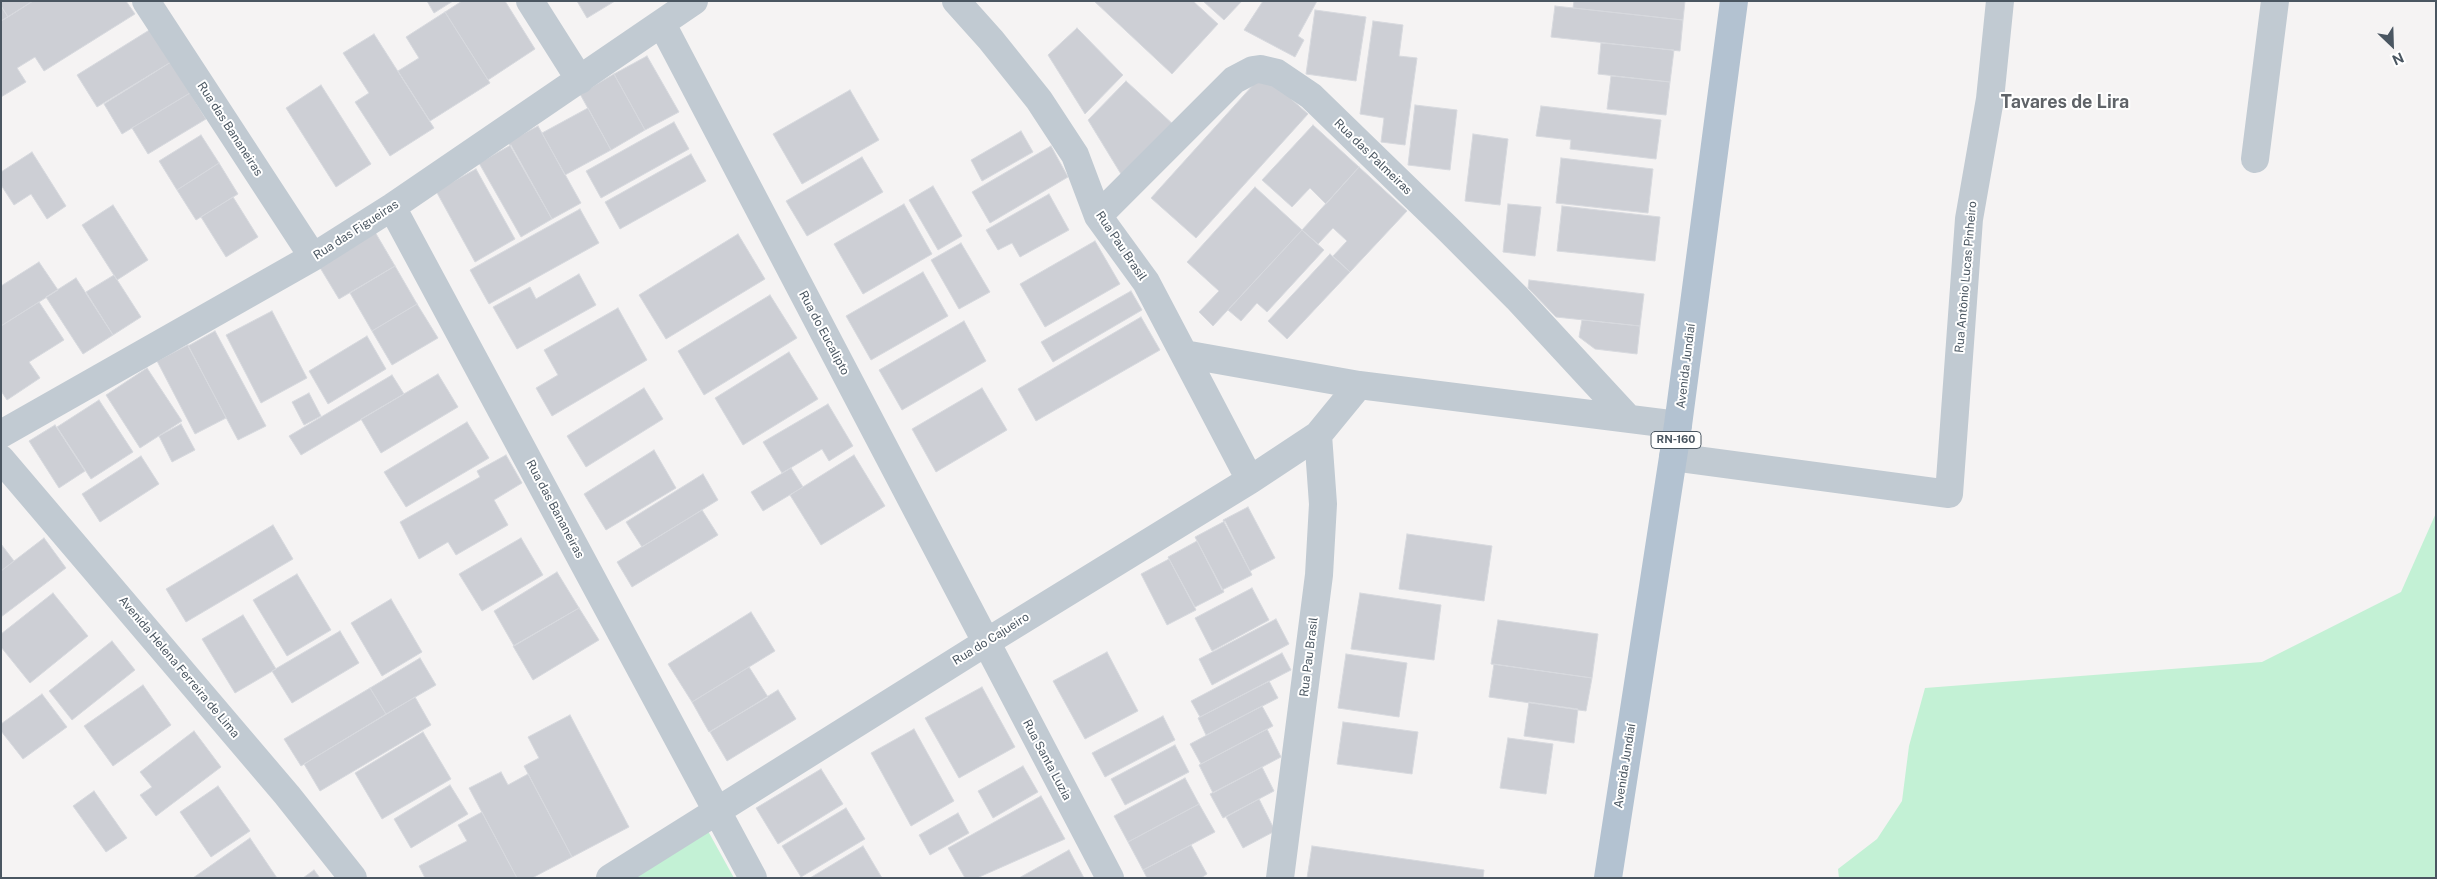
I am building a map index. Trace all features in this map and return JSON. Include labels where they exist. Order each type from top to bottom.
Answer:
[{"type":"main road","name":"Avenida Jundiaí","points":[[1608,878],[1678,425],[1734,1]]},
{"type":"street","name":"Rua das Bananeiras","points":[[146,1],[313,257]]},
{"type":"street","points":[[530,1],[580,80]]},
{"type":"street","name":"Rua das Figueiras","points":[[1,434],[313,257],[392,207],[694,1]]},
{"type":"street","name":"Rua Pau Brasil","points":[[956,1],[991,40],[1039,100],[1076,155],[1098,216],[1146,282],[1250,480]]},
{"type":"street","name":"Rua Antônio Lucas Pinheiro","points":[[1673,457],[1949,494],[1969,219],[1990,99],[2000,1]]},
{"type":"street","points":[[2256,159],[2275,1]]},
{"type":"street","name":"Rua do Eucalipto","points":[[662,24],[985,643]]},
{"type":"street","name":"Rua das Palmeiras","points":[[1098,216],[1234,80],[1253,70],[1260,69],[1277,73],[1311,96],[1450,231],[1517,298],[1629,420]]},
{"type":"street","name":"Rua das Bananeiras","points":[[392,207],[753,878]]},
{"type":"street","points":[[1184,354],[1359,385],[1678,425]]},
{"type":"street","name":"Rua do Cajueiro","points":[[610,878],[985,643],[1250,480],[1318,435],[1359,385]]},
{"type":"street","name":"Rua Pau Brasil","points":[[1280,878],[1319,575],[1323,504],[1318,435]]},
{"type":"street","name":"Avenida Helena Ferreira de Lima","points":[[1,459],[287,795],[353,878]]},
{"type":"street","name":"Rua Santa Luzia","points":[[985,643],[1110,878]]},
{"type":"green space","points":[[2436,513],[2436,878],[1839,878],[1838,869],[1877,839],[1902,801],[1909,746],[1925,688],[2262,662],[2401,592]]},
{"type":"green space","points":[[708,831],[734,878],[619,878]]},
{"type":"building","points":[[1,1],[33,1],[8,17],[1,6]]},
{"type":"building","points":[[33,1],[126,1],[135,14],[44,71],[35,57],[17,68],[26,82],[1,97],[1,21]]},
{"type":"building","points":[[427,1],[453,1],[434,13]]},
{"type":"building","points":[[462,1],[505,1],[535,49],[488,80],[445,12]]},
{"type":"building","points":[[577,1],[615,1],[587,18]]},
{"type":"building","points":[[1094,1],[1193,1],[1218,24],[1172,74]]},
{"type":"building","points":[[1203,1],[1242,1],[1224,20]]},
{"type":"building","points":[[1263,1],[1317,1],[1298,36],[1304,40],[1295,57],[1244,30]]},
{"type":"building","points":[[1574,1],[1685,1],[1683,20],[1573,8]]},
{"type":"building","points":[[1,6],[8,17],[1,21]]},
{"type":"building","points":[[1555,6],[1683,20],[1680,51],[1551,37]]},
{"type":"building","points":[[1315,10],[1366,17],[1356,81],[1306,74]]},
{"type":"building","points":[[445,12],[490,83],[430,121],[398,71],[419,58],[406,37]]},
{"type":"building","points":[[1373,21],[1403,25],[1399,56],[1417,58],[1405,145],[1381,142],[1384,118],[1360,114]]},
{"type":"building","points":[[1077,28],[1123,75],[1085,114],[1048,55]]},
{"type":"building","points":[[151,29],[171,62],[97,107],[77,75]]},
{"type":"building","points":[[374,34],[434,128],[390,156],[355,102],[369,93],[343,53]]},
{"type":"building","points":[[1601,43],[1674,50],[1670,82],[1598,74]]},
{"type":"building","points":[[647,56],[679,112],[645,130],[614,74]]},
{"type":"building","points":[[171,62],[190,93],[122,134],[104,104]]},
{"type":"building","points":[[614,74],[645,130],[611,150],[580,94]]},
{"type":"building","points":[[1263,74],[1308,114],[1196,238],[1151,198]]},
{"type":"building","points":[[1611,76],[1670,82],[1666,115],[1607,109]]},
{"type":"building","points":[[1126,81],[1175,126],[1124,179],[1088,120]]},
{"type":"building","points":[[321,85],[371,164],[336,187],[286,108]]},
{"type":"building","points":[[850,90],[879,140],[802,184],[773,134]]},
{"type":"building","points":[[190,93],[206,119],[148,154],[132,128]]},
{"type":"building","points":[[1415,105],[1457,110],[1450,170],[1408,165]]},
{"type":"building","points":[[1541,106],[1661,120],[1656,159],[1570,149],[1571,140],[1536,136]]},
{"type":"building","points":[[588,108],[611,150],[565,175],[542,133]]},
{"type":"building","points":[[674,122],[689,149],[601,198],[586,171]]},
{"type":"building","points":[[1313,125],[1359,167],[1326,204],[1310,188],[1292,207],[1262,180]]},
{"type":"building","points":[[538,126],[581,203],[552,219],[508,142]]},
{"type":"building","points":[[1021,131],[1033,152],[982,181],[971,160]]},
{"type":"building","points":[[1473,134],[1508,139],[1500,205],[1465,201]]},
{"type":"building","points":[[201,135],[219,163],[177,190],[159,161]]},
{"type":"building","points":[[511,145],[552,219],[521,237],[479,163]]},
{"type":"building","points":[[1051,146],[1068,177],[990,223],[972,192]]},
{"type":"building","points":[[32,152],[66,206],[47,219],[31,194],[14,205],[1,185],[1,172]]},
{"type":"building","points":[[691,154],[706,181],[620,229],[605,202]]},
{"type":"building","points":[[862,157],[883,192],[807,236],[786,201]]},
{"type":"building","points":[[1561,158],[1653,169],[1648,213],[1556,203]]},
{"type":"building","points":[[219,163],[238,194],[196,220],[177,190]]},
{"type":"building","points":[[1359,167],[1407,211],[1350,272],[1333,256],[1347,241],[1333,228],[1318,244],[1302,230]]},
{"type":"building","points":[[476,169],[515,239],[475,262],[436,191]]},
{"type":"building","points":[[933,186],[962,236],[938,250],[909,200]]},
{"type":"building","points":[[1255,187],[1302,230],[1213,326],[1199,312],[1219,291],[1187,262]]},
{"type":"building","points":[[1049,194],[1069,230],[1020,257],[1012,243],[998,250],[986,230]]},
{"type":"building","points":[[233,197],[258,237],[226,257],[201,217]]},
{"type":"building","points":[[904,204],[932,254],[863,294],[834,244]]},
{"type":"building","points":[[1508,204],[1541,207],[1535,256],[1503,252]]},
{"type":"building","points":[[113,205],[148,260],[117,280],[82,225]]},
{"type":"building","points":[[1562,206],[1660,217],[1655,261],[1557,251]]},
{"type":"building","points":[[580,209],[599,243],[489,304],[470,270]]},
{"type":"building","points":[[1302,230],[1324,250],[1267,312],[1257,303],[1241,321],[1228,310]]},
{"type":"building","points":[[375,232],[395,266],[339,299],[319,266]]},
{"type":"building","points":[[738,234],[765,279],[666,339],[639,295]]},
{"type":"building","points":[[1095,241],[1120,284],[1045,327],[1020,284]]},
{"type":"building","points":[[961,243],[990,292],[959,309],[931,260]]},
{"type":"building","points":[[1330,254],[1350,272],[1287,339],[1268,321]]},
{"type":"building","points":[[39,262],[58,290],[1,326],[1,286]]},
{"type":"building","points":[[395,266],[417,304],[372,331],[350,293]]},
{"type":"building","points":[[923,272],[948,316],[871,360],[846,316]]},
{"type":"building","points":[[579,274],[596,305],[517,349],[493,307],[530,287],[536,299]]},
{"type":"building","points":[[114,275],[141,317],[113,335],[86,292]]},
{"type":"building","points":[[76,278],[113,335],[83,354],[46,297]]},
{"type":"building","points":[[1529,280],[1644,294],[1640,326],[1556,317],[1528,288]]},
{"type":"building","points":[[1131,291],[1142,310],[1053,362],[1041,342]]},
{"type":"building","points":[[770,295],[797,338],[704,395],[678,351]]},
{"type":"building","points":[[39,302],[64,340],[29,362],[40,378],[7,400],[1,391],[1,326]]},
{"type":"building","points":[[417,304],[438,338],[392,365],[372,331]]},
{"type":"building","points":[[618,308],[647,360],[552,416],[536,388],[558,375],[544,350]]},
{"type":"building","points":[[272,311],[307,378],[261,403],[226,335]]},
{"type":"building","points":[[1141,317],[1160,350],[1036,421],[1018,389]]},
{"type":"building","points":[[1582,320],[1640,326],[1637,354],[1595,349],[1579,337]]},
{"type":"building","points":[[964,321],[986,361],[902,410],[879,370]]},
{"type":"building","points":[[215,331],[266,426],[238,440],[188,346]]},
{"type":"building","points":[[367,336],[386,369],[328,404],[309,371]]},
{"type":"building","points":[[188,345],[226,418],[195,434],[157,361]]},
{"type":"building","points":[[789,352],[818,399],[743,445],[715,398]]},
{"type":"building","points":[[147,368],[182,421],[140,448],[106,395]]},
{"type":"building","points":[[438,374],[458,407],[381,453],[361,419]]},
{"type":"building","points":[[392,375],[404,394],[301,455],[289,436]]},
{"type":"building","points":[[644,388],[663,419],[586,467],[567,436]]},
{"type":"building","points":[[982,388],[1007,430],[936,472],[912,429]]},
{"type":"building","points":[[309,393],[321,416],[304,425],[292,402]]},
{"type":"building","points":[[99,400],[133,452],[91,479],[57,427]]},
{"type":"building","points":[[828,404],[853,446],[829,461],[822,449],[782,473],[763,442]]},
{"type":"building","points":[[467,422],[489,458],[406,507],[384,472]]},
{"type":"building","points":[[181,424],[195,450],[172,462],[159,436]]},
{"type":"building","points":[[55,425],[85,471],[59,488],[29,441]]},
{"type":"building","points":[[654,450],[676,488],[606,530],[584,494]]},
{"type":"building","points":[[506,455],[522,483],[494,500],[508,525],[456,555],[448,542],[419,559],[400,522],[480,477],[477,471]]},
{"type":"building","points":[[854,455],[885,506],[821,545],[790,495]]},
{"type":"building","points":[[141,456],[159,484],[100,522],[82,494]]},
{"type":"building","points":[[791,468],[803,487],[763,511],[751,492]]},
{"type":"building","points":[[703,474],[718,500],[642,547],[626,522]]},
{"type":"building","points":[[1248,507],[1275,558],[1250,571],[1223,520]]},
{"type":"building","points":[[702,510],[718,535],[632,587],[617,562]]},
{"type":"building","points":[[1225,521],[1252,575],[1222,590],[1195,537]]},
{"type":"building","points":[[273,525],[293,559],[186,622],[166,589]]},
{"type":"building","points":[[1407,534],[1492,546],[1484,601],[1399,589]]},
{"type":"building","points":[[44,538],[66,568],[1,617],[1,571]]},
{"type":"building","points":[[521,538],[543,575],[482,611],[459,574]]},
{"type":"building","points":[[1197,541],[1224,592],[1195,607],[1168,557]]},
{"type":"building","points":[[1,544],[14,561],[1,571]]},
{"type":"building","points":[[1169,559],[1196,610],[1167,625],[1141,574]]},
{"type":"building","points":[[557,572],[579,608],[514,646],[494,611]]},
{"type":"building","points":[[297,574],[331,630],[287,656],[253,600]]},
{"type":"building","points":[[1252,588],[1269,620],[1212,651],[1195,618]]},
{"type":"building","points":[[53,593],[88,636],[30,683],[1,647],[1,634]]},
{"type":"building","points":[[1360,593],[1441,605],[1434,660],[1351,649]]},
{"type":"building","points":[[391,599],[422,652],[382,676],[351,623]]},
{"type":"building","points":[[579,608],[599,640],[533,680],[513,646]]},
{"type":"building","points":[[751,612],[775,651],[692,702],[668,664]]},
{"type":"building","points":[[243,615],[276,669],[235,693],[202,639]]},
{"type":"building","points":[[1276,619],[1289,644],[1212,685],[1199,659]]},
{"type":"building","points":[[1498,620],[1598,634],[1592,678],[1491,664]]},
{"type":"building","points":[[340,631],[359,663],[292,703],[272,671]]},
{"type":"building","points":[[112,641],[135,670],[72,720],[49,691]]},
{"type":"building","points":[[1107,652],[1138,711],[1085,739],[1053,681]]},
{"type":"building","points":[[1282,653],[1291,670],[1200,717],[1191,701]]},
{"type":"building","points":[[1346,654],[1407,663],[1399,717],[1338,708]]},
{"type":"building","points":[[420,658],[436,685],[386,714],[370,688]]},
{"type":"building","points":[[1494,664],[1592,678],[1586,711],[1489,697]]},
{"type":"building","points":[[749,667],[768,697],[709,732],[692,702]]},
{"type":"building","points":[[1269,681],[1278,698],[1206,735],[1198,718]]},
{"type":"building","points":[[143,685],[171,725],[113,766],[84,726]]},
{"type":"building","points":[[982,687],[1015,747],[959,778],[925,718]]},
{"type":"building","points":[[370,688],[386,714],[301,766],[284,739]]},
{"type":"building","points":[[778,690],[796,719],[727,761],[710,732]]},
{"type":"building","points":[[42,694],[67,727],[23,759],[1,731],[1,724]]},
{"type":"building","points":[[415,697],[431,725],[320,791],[304,764]]},
{"type":"building","points":[[1529,702],[1578,709],[1574,743],[1524,736]]},
{"type":"building","points":[[1262,706],[1273,726],[1201,764],[1190,744]]},
{"type":"building","points":[[570,715],[629,827],[572,857],[524,766],[539,758],[528,737]]},
{"type":"building","points":[[1163,716],[1175,740],[1105,777],[1092,753]]},
{"type":"building","points":[[1343,722],[1418,732],[1412,774],[1337,764]]},
{"type":"building","points":[[914,729],[954,801],[911,826],[871,753]]},
{"type":"building","points":[[1267,729],[1281,757],[1213,793],[1199,765]]},
{"type":"building","points":[[194,731],[221,767],[156,816],[140,795],[152,787],[140,772]]},
{"type":"building","points":[[423,732],[451,779],[382,819],[355,773]]},
{"type":"building","points":[[1508,738],[1553,744],[1546,794],[1500,788]]},
{"type":"building","points":[[1175,745],[1189,772],[1125,805],[1111,779]]},
{"type":"building","points":[[1023,766],[1038,792],[993,818],[978,791]]},
{"type":"building","points":[[1262,767],[1274,791],[1223,818],[1210,794]]},
{"type":"building","points":[[821,769],[843,804],[778,844],[756,808]]},
{"type":"building","points":[[501,772],[508,785],[528,774],[572,857],[532,878],[517,878],[469,788]]},
{"type":"building","points":[[1185,778],[1199,804],[1128,842],[1114,816]]},
{"type":"building","points":[[450,785],[468,814],[411,848],[394,819]]},
{"type":"building","points":[[218,786],[250,831],[211,857],[180,812]]},
{"type":"building","points":[[94,791],[127,838],[106,852],[73,806]]},
{"type":"building","points":[[1041,796],[1065,839],[977,878],[965,878],[948,848]]},
{"type":"building","points":[[1259,799],[1275,831],[1243,848],[1226,817]]},
{"type":"building","points":[[1199,804],[1215,832],[1143,870],[1128,842]]},
{"type":"building","points":[[846,808],[865,839],[801,877],[782,846]]},
{"type":"building","points":[[482,812],[517,878],[425,878],[419,866],[467,841],[458,825]]},
{"type":"building","points":[[958,813],[969,833],[930,855],[919,835]]},
{"type":"building","points":[[250,838],[277,878],[193,878]]},
{"type":"building","points":[[1191,845],[1207,874],[1201,878],[1147,878],[1143,870]]},
{"type":"building","points":[[863,846],[882,878],[810,878]]},
{"type":"building","points":[[1312,846],[1484,870],[1483,878],[1307,878]]},
{"type":"building","points":[[1069,850],[1084,878],[1019,878]]},
{"type":"building","points":[[314,870],[320,878],[303,878]]},
{"type":"district","name":"Tavares de Lira","points":[[2065,102]]}]
